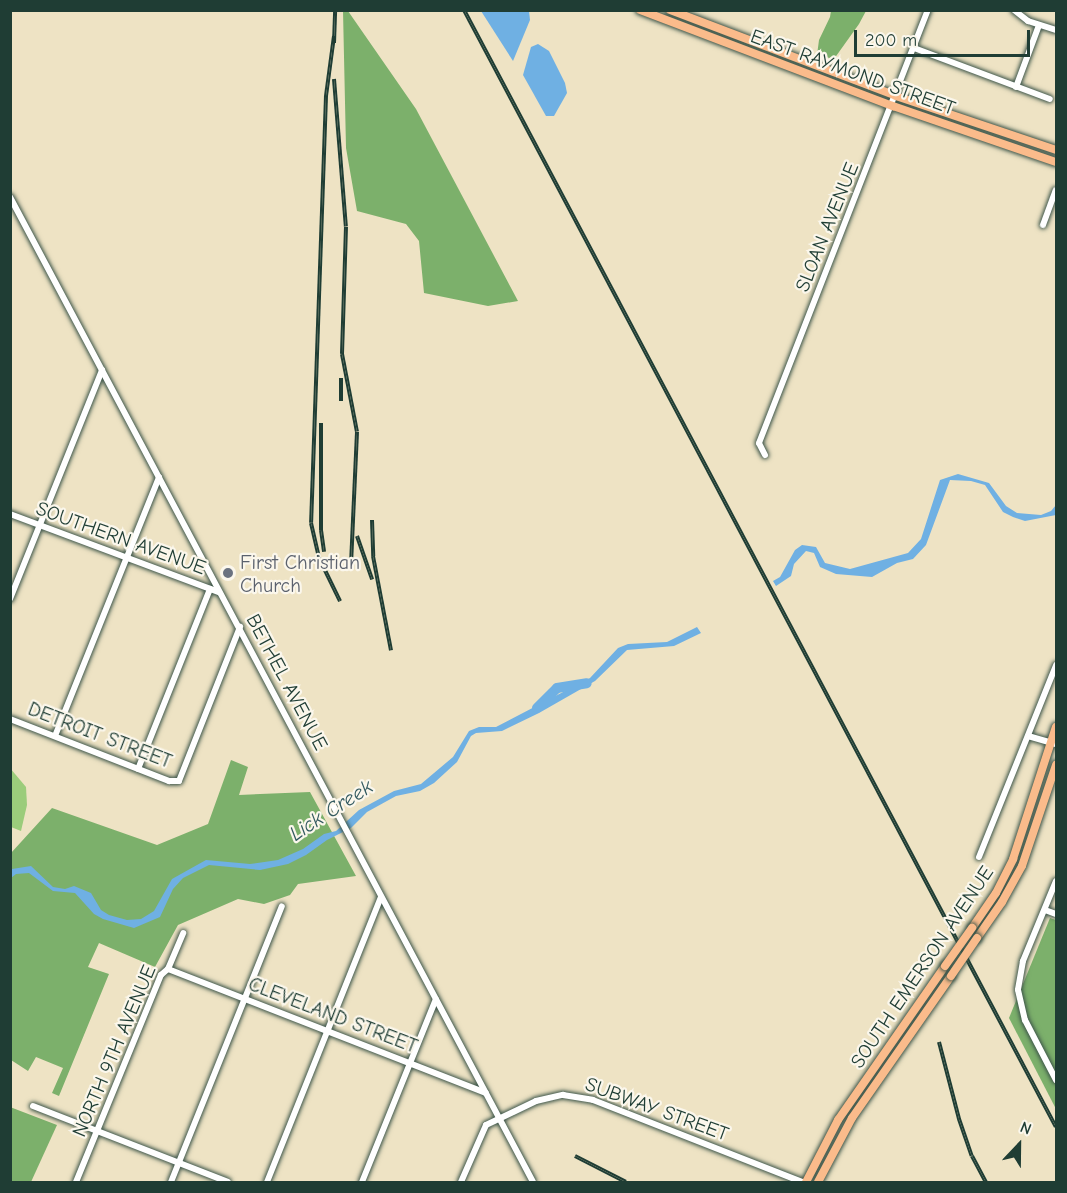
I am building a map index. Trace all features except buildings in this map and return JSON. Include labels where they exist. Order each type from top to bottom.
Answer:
[{"type":"main road","name":"EAST RAYMOND STREET","points":[[640,10],[656,13],[893,106],[1056,162]]},
{"type":"main road","name":"EAST RAYMOND STREET","points":[[670,10],[896,96],[1056,150]]},
{"type":"main road","name":"SOUTH EMERSON AVENUE","points":[[804,1182],[838,1120],[996,893],[1013,859],[1054,743],[1056,727]]},
{"type":"main road","name":"SOUTH EMERSON AVENUE","points":[[818,1182],[844,1131],[1002,902],[1022,866],[1056,765]]},
{"type":"street","name":"SLOAN AVENUE","points":[[765,455],[759,443],[893,106],[928,10]]},
{"type":"street","points":[[1014,10],[1024,19],[1056,30]]},
{"type":"street","points":[[1016,87],[1039,25]]},
{"type":"street","points":[[914,48],[1050,99]]},
{"type":"street","points":[[1043,225],[1056,190]]},
{"type":"street","name":"BETHEL AVENUE","points":[[10,197],[533,1182]]},
{"type":"street","points":[[10,599],[102,370]]},
{"type":"street","points":[[55,736],[159,477]]},
{"type":"street","name":"SOUTHERN AVENUE","points":[[10,514],[220,592]]},
{"type":"street","points":[[138,769],[210,589]]},
{"type":"street","name":"DETROIT STREET","points":[[10,719],[169,781],[179,781],[240,627]]},
{"type":"street","name":"SOUTH EMERSON AVENUE","points":[[979,857],[1056,665]]},
{"type":"street","points":[[1028,736],[1054,743]]},
{"type":"street","points":[[1056,881],[1023,961],[1018,996],[1025,1020],[1056,1080]]},
{"type":"street","points":[[267,1182],[381,897]]},
{"type":"street","points":[[171,1182],[282,906]]},
{"type":"street","points":[[1045,910],[1056,914]]},
{"type":"street","name":"NORTH 9TH AVENUE","points":[[76,1182],[162,973],[168,969],[183,933]]},
{"type":"street","name":"CLEVELAND STREET","points":[[168,969],[486,1093]]},
{"type":"street","points":[[363,1182],[436,999]]},
{"type":"street","name":"SUBWAY STREET","points":[[499,1118],[548,1097],[563,1095],[582,1097],[804,1182]]},
{"type":"street","points":[[33,1106],[228,1182]]},
{"type":"street","points":[[461,1182],[482,1130],[499,1118]]},
{"type":"green space","points":[[343,11],[348,11],[416,109],[518,301],[488,306],[424,293],[419,241],[406,224],[357,211],[346,148]]},
{"type":"green space","points":[[831,11],[866,11],[834,59],[817,55],[819,40]]},
{"type":"green space","points":[[231,760],[248,767],[239,795],[310,792],[356,876],[298,884],[290,895],[264,904],[238,899],[178,925],[155,967],[99,943],[88,967],[109,974],[59,1096],[52,1093],[63,1068],[36,1057],[28,1071],[11,1060],[11,853],[52,808],[157,845],[208,824]]},
{"type":"green space","points":[[10,768],[26,787],[27,805],[21,831],[11,827]]},
{"type":"green space","points":[[1050,918],[1056,920],[1056,1109],[1009,1018]]},
{"type":"green space","points":[[10,1107],[57,1125],[31,1182],[11,1182]]},
{"type":"water","points":[[481,11],[529,11],[530,20],[513,61]]},
{"type":"water","points":[[538,44],[549,51],[565,83],[567,93],[554,116],[546,116],[523,75],[531,47]]},
{"type":"water","points":[[958,474],[989,483],[1006,506],[1017,513],[1041,515],[1051,511],[1056,505],[1056,515],[1025,521],[1003,512],[985,485],[971,481],[950,480],[926,545],[913,559],[897,563],[872,577],[836,574],[820,567],[814,553],[806,551],[794,564],[791,576],[776,586],[773,581],[780,577],[795,550],[802,545],[816,547],[825,563],[850,569],[908,553],[921,539],[940,480]]},
{"type":"water","name":"Lick Creek","points":[[697,627],[701,633],[674,646],[627,650],[595,681],[539,713],[502,731],[476,733],[471,736],[457,762],[434,783],[420,791],[396,796],[367,812],[351,828],[288,864],[260,870],[209,865],[183,878],[173,889],[160,917],[134,928],[103,919],[94,914],[75,893],[53,891],[29,873],[16,874],[11,878],[12,869],[31,866],[53,887],[65,889],[74,886],[91,893],[101,910],[109,915],[127,920],[141,919],[154,911],[172,879],[206,860],[250,864],[278,860],[303,849],[324,834],[336,831],[359,810],[394,791],[421,784],[453,757],[469,731],[479,727],[496,727],[590,678],[618,648],[628,644],[667,642]]},
{"type":"waterway","name":"Lick Creek","points":[[537,708],[557,688],[587,683]]},
{"type":"railway","points":[[334,43],[335,10]]},
{"type":"railway","points":[[464,10],[1056,1127]]},
{"type":"railway","points":[[334,36],[326,96],[311,523],[319,558],[340,601]]},
{"type":"railway","points":[[334,79],[346,227],[342,354],[357,432],[351,566]]},
{"type":"railway","points":[[341,378],[341,401]]},
{"type":"railway","points":[[321,423],[321,530],[324,552]]},
{"type":"railway","points":[[372,520],[373,556],[391,650]]},
{"type":"railway","points":[[357,536],[372,579]]},
{"type":"railway","points":[[939,1042],[959,1119],[972,1156],[986,1182]]},
{"type":"railway","points":[[575,1156],[626,1182]]},
{"type":"place","name":"First Christian Church","points":[[228,573]]}]
